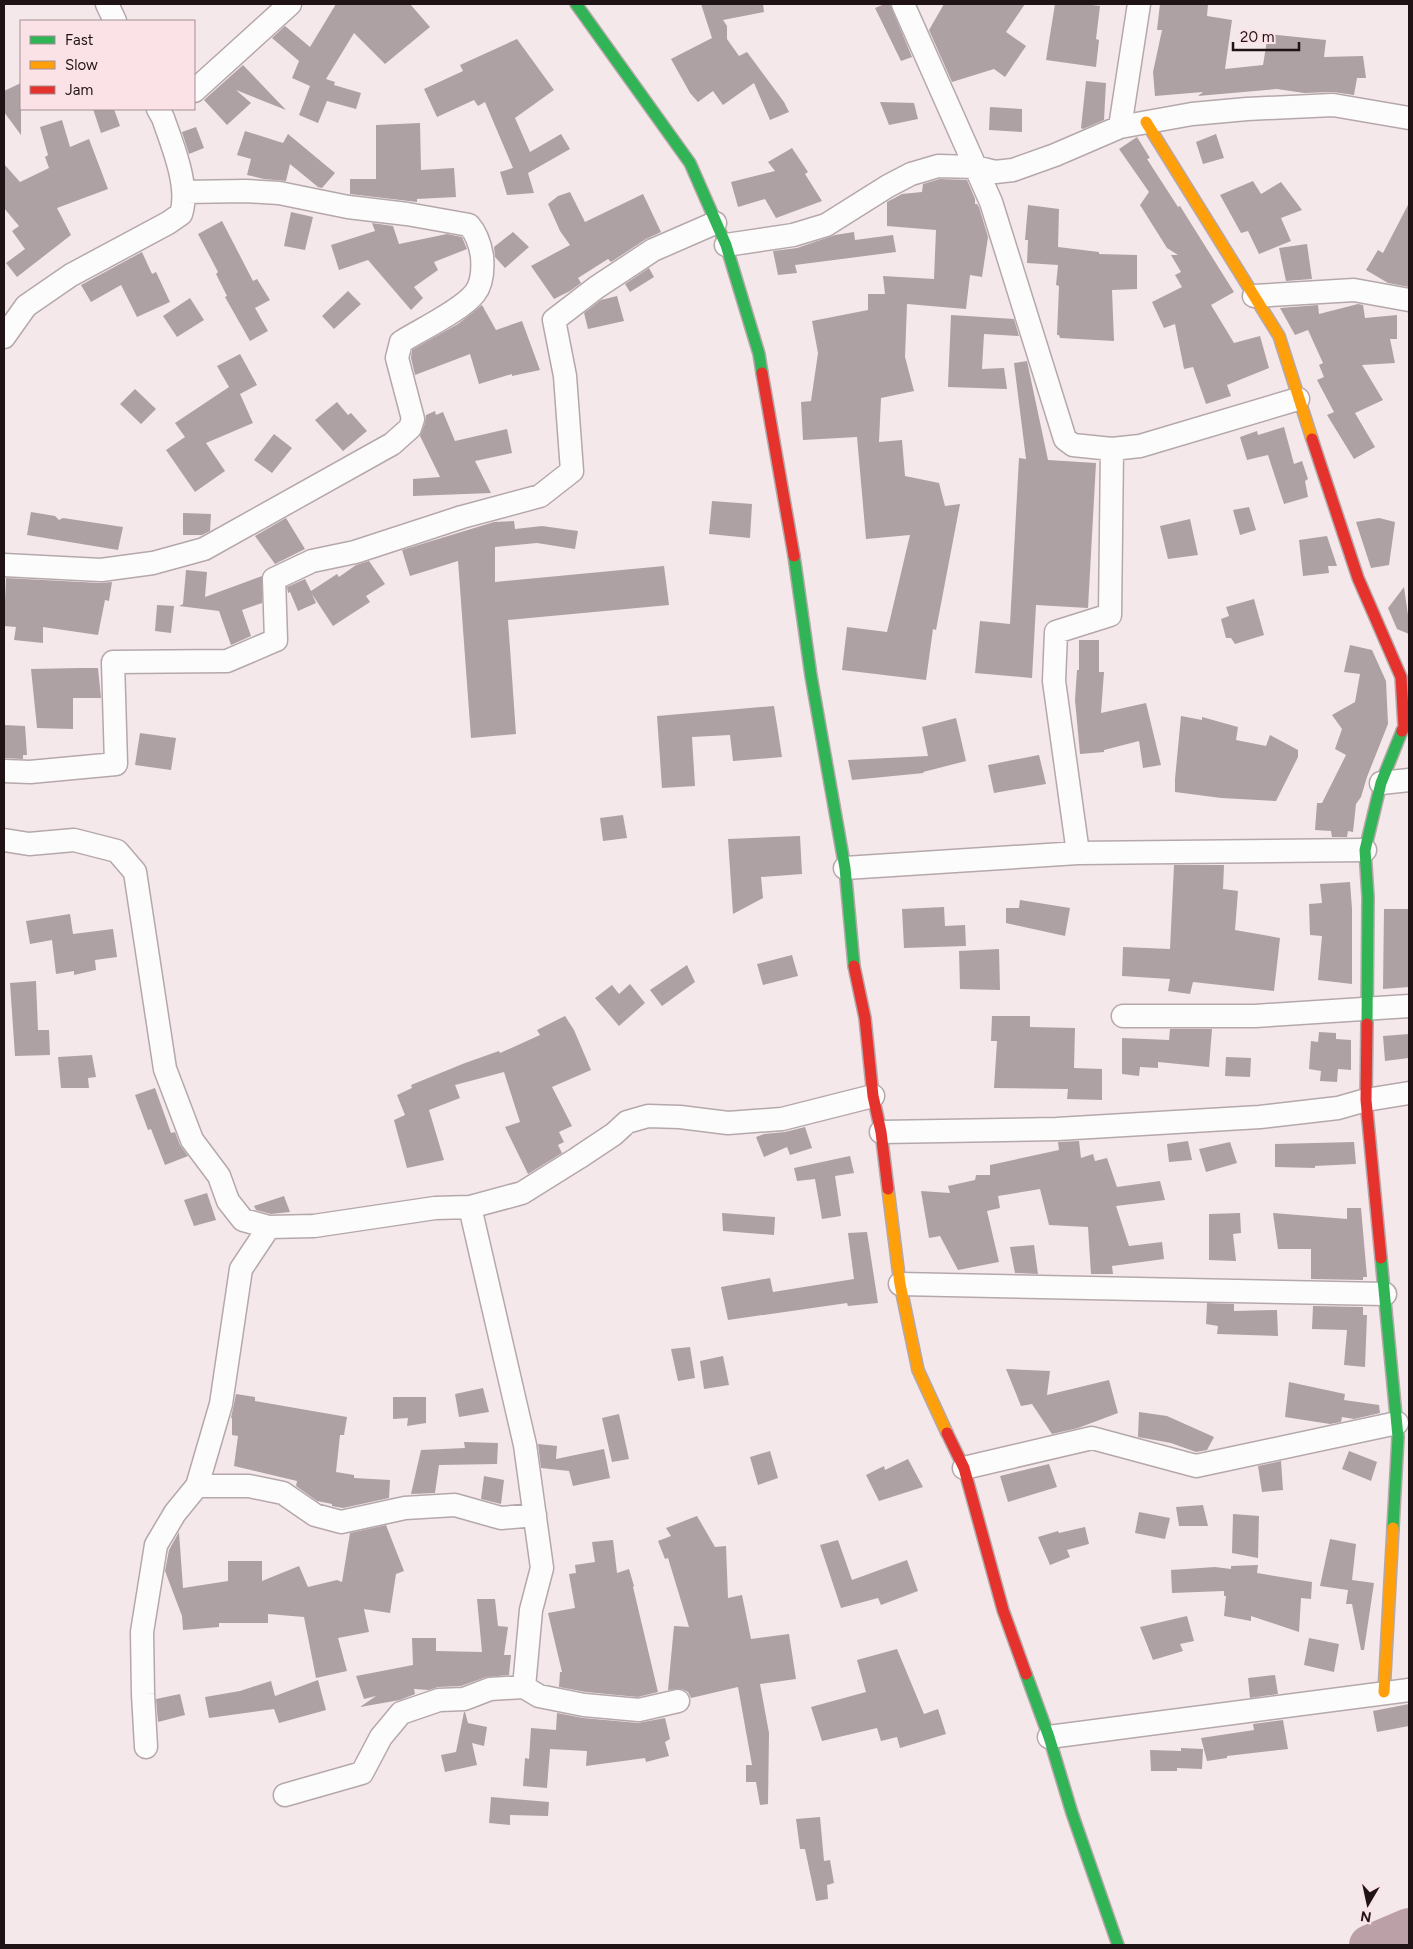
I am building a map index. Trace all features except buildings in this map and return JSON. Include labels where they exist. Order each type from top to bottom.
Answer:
[{"type":"main road","points":[[576,4],[690,163],[715,223],[726,244],[759,354],[845,868],[853,963],[864,1018],[874,1096],[881,1132],[900,1284],[918,1370],[964,1468],[1003,1610],[1049,1737],[1072,1813],[1118,1945]]},
{"type":"main road","points":[[1146,122],[1279,336],[1358,578],[1401,677],[1404,726],[1381,783],[1365,850],[1368,897],[1366,1100],[1398,1423],[1384,1692]]},
{"type":"street","points":[[107,4],[115,20]]},
{"type":"street","points":[[195,90],[290,4]]},
{"type":"street","points":[[903,4],[991,202],[1065,439],[1073,445],[1112,448],[1140,446],[1298,399]]},
{"type":"street","points":[[1120,127],[1139,4]]},
{"type":"street","points":[[726,244],[793,235],[826,225],[888,186],[911,174],[938,166],[975,167],[995,172],[1013,170],[1055,155],[1120,127],[1146,122],[1192,114],[1333,105],[1409,118]]},
{"type":"street","points":[[4,337],[26,306],[70,275],[168,223],[181,214],[184,192],[165,112]]},
{"type":"street","points":[[4,565],[101,570],[153,563],[204,550],[392,444],[410,428],[413,418],[397,358],[401,342],[459,307],[475,293],[480,281],[482,262],[480,247],[475,231],[469,225],[407,214],[348,207],[279,193],[246,191],[184,192]]},
{"type":"street","points":[[4,771],[30,772],[116,764],[113,662],[227,661],[276,640],[274,579],[312,561],[355,552],[462,517],[540,496],[572,472],[565,376],[554,320],[597,287],[653,250],[715,223]]},
{"type":"street","points":[[1254,296],[1354,290],[1409,300]]},
{"type":"street","points":[[1078,853],[1054,681],[1056,632],[1110,615],[1112,448]]},
{"type":"street","points":[[1381,783],[1409,780]]},
{"type":"street","points":[[4,840],[29,844],[74,840],[117,851],[135,872],[165,1069],[192,1140],[219,1176],[228,1201],[242,1220],[269,1226],[314,1226],[436,1208],[470,1207],[522,1193],[614,1134],[626,1122],[648,1116],[680,1117],[728,1123],[782,1119],[874,1096]]},
{"type":"street","points":[[845,868],[1078,853],[1365,850]]},
{"type":"street","points":[[1122,1016],[1254,1016],[1409,1006]]},
{"type":"street","points":[[881,1132],[1057,1129],[1260,1117],[1338,1108],[1366,1100],[1409,1093]]},
{"type":"street","points":[[470,1207],[525,1445],[542,1568],[531,1610],[524,1687]]},
{"type":"street","points":[[146,1748],[142,1694],[142,1632],[156,1545],[175,1513],[197,1486],[221,1404],[241,1269],[269,1226]]},
{"type":"street","points":[[900,1284],[1386,1294]]},
{"type":"street","points":[[964,1468],[1092,1438],[1196,1466],[1398,1423]]},
{"type":"street","points":[[197,1486],[249,1486],[283,1493],[315,1515],[341,1522],[405,1508],[455,1505],[501,1518],[535,1515]]},
{"type":"street","points":[[285,1795],[362,1773],[381,1737],[401,1713],[439,1700],[464,1699],[490,1689],[524,1687],[539,1696],[584,1705],[639,1710],[678,1701]]},
{"type":"street","points":[[1049,1737],[1409,1690]]},
{"type":"waterway","points":[[1369,1945],[1409,1928]]},
{"type":"traffic: fast","points":[[576,4],[690,163],[726,245],[759,354],[762,373]]},
{"type":"traffic: fast","points":[[794,556],[811,676],[845,868],[854,966]]},
{"type":"traffic: fast","points":[[1367,1024],[1368,897],[1365,850],[1381,783],[1402,731]]},
{"type":"traffic: fast","points":[[1381,1258],[1398,1437],[1393,1528]]},
{"type":"traffic: fast","points":[[1026,1674],[1049,1737],[1072,1813],[1118,1945]]},
{"type":"traffic: slow","points":[[1146,122],[1279,336],[1312,439]]},
{"type":"traffic: slow","points":[[888,1189],[900,1284],[918,1370],[947,1433]]},
{"type":"traffic: slow","points":[[1384,1692],[1393,1528]]},
{"type":"traffic: jam","points":[[762,373],[794,556]]},
{"type":"traffic: jam","points":[[1312,439],[1358,578],[1401,677],[1404,727],[1402,731]]},
{"type":"traffic: jam","points":[[854,966],[865,1018],[873,1096],[881,1132],[888,1189]]},
{"type":"traffic: jam","points":[[1367,1024],[1366,1100],[1381,1258]]},
{"type":"traffic: jam","points":[[947,1433],[964,1468],[1003,1610],[1026,1674]]}]
